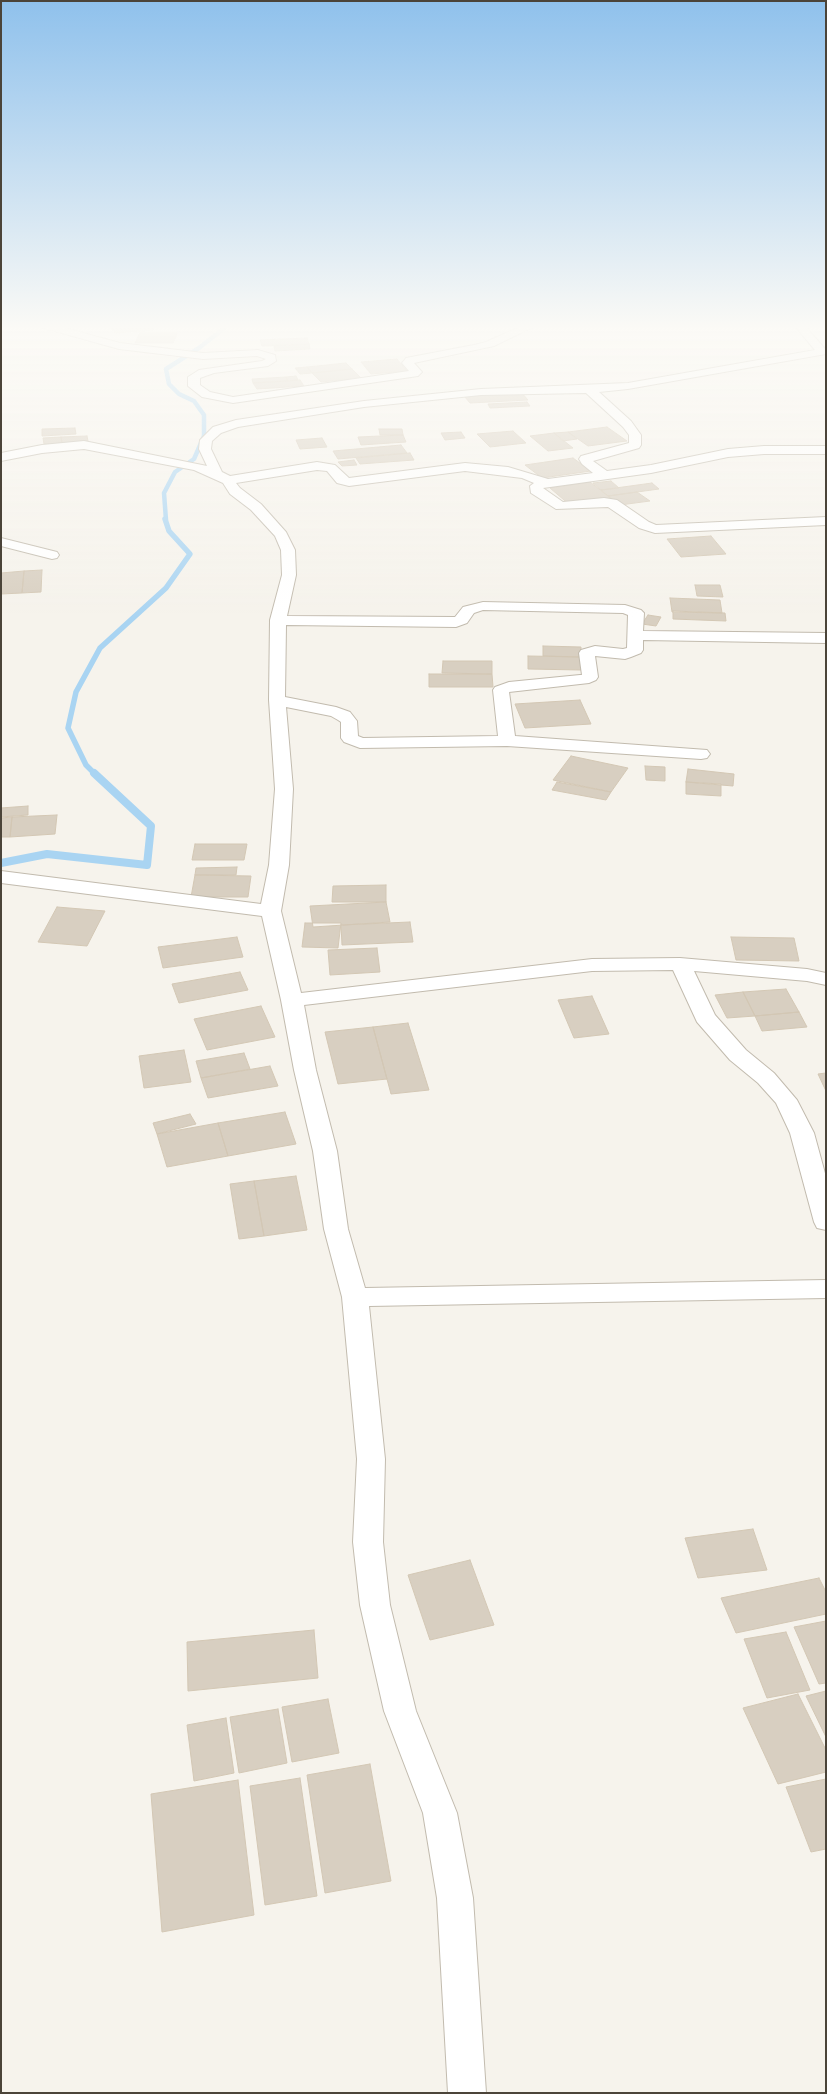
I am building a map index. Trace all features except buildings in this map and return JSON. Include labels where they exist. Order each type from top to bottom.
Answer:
[{"type":"street","points":[[211,423],[205,449],[222,477],[235,491],[256,507],[281,535],[288,550],[290,575],[278,620],[277,700],[284,789],[279,865],[271,903],[271,911],[292,1000],[305,1070],[325,1151],[336,1230],[355,1297],[371,1459],[368,1542],[375,1605],[400,1711],[440,1813],[455,1898],[467,2093]]},
{"type":"street","points":[[231,423],[236,424],[244,423]]},
{"type":"street","points":[[605,476],[586,462],[585,458],[634,446],[635,435],[626,423]]},
{"type":"street","points":[[1,457],[42,449],[84,446],[197,467],[222,477],[317,466],[331,468],[342,480],[349,482],[465,467],[526,474],[547,483]]},
{"type":"street","points":[[826,450],[764,450],[728,453],[651,469],[547,483],[536,486],[536,490],[561,506],[604,502],[612,503],[644,525],[654,529],[826,521]]},
{"type":"street","points":[[1,542],[52,555]]},
{"type":"street","points":[[278,620],[452,623],[462,620],[468,610],[483,606],[625,609],[636,613],[634,635],[635,650],[626,654],[595,651],[587,653],[591,675],[588,679],[509,687],[501,690],[507,741]]},
{"type":"street","points":[[634,635],[826,638]]},
{"type":"street","points":[[277,700],[336,712],[344,716],[349,721],[350,738],[360,743],[379,744],[507,741],[701,754]]},
{"type":"street","points":[[1,876],[271,911]]},
{"type":"street","points":[[292,1000],[592,965],[680,964],[807,975],[826,979]]},
{"type":"street","points":[[680,964],[705,1017],[738,1055],[766,1078],[786,1100],[802,1133],[826,1222]]},
{"type":"street","points":[[355,1297],[826,1289]]},
{"type":"waterway","points":[[166,520],[164,493],[175,472],[194,459],[204,436],[204,423]]},
{"type":"waterway","points":[[94,773],[86,765],[68,728],[76,692],[100,648],[166,588],[190,554],[169,531],[165,519]]},
{"type":"waterway","points":[[1,863],[47,854],[147,865],[151,826],[94,773]]}]
